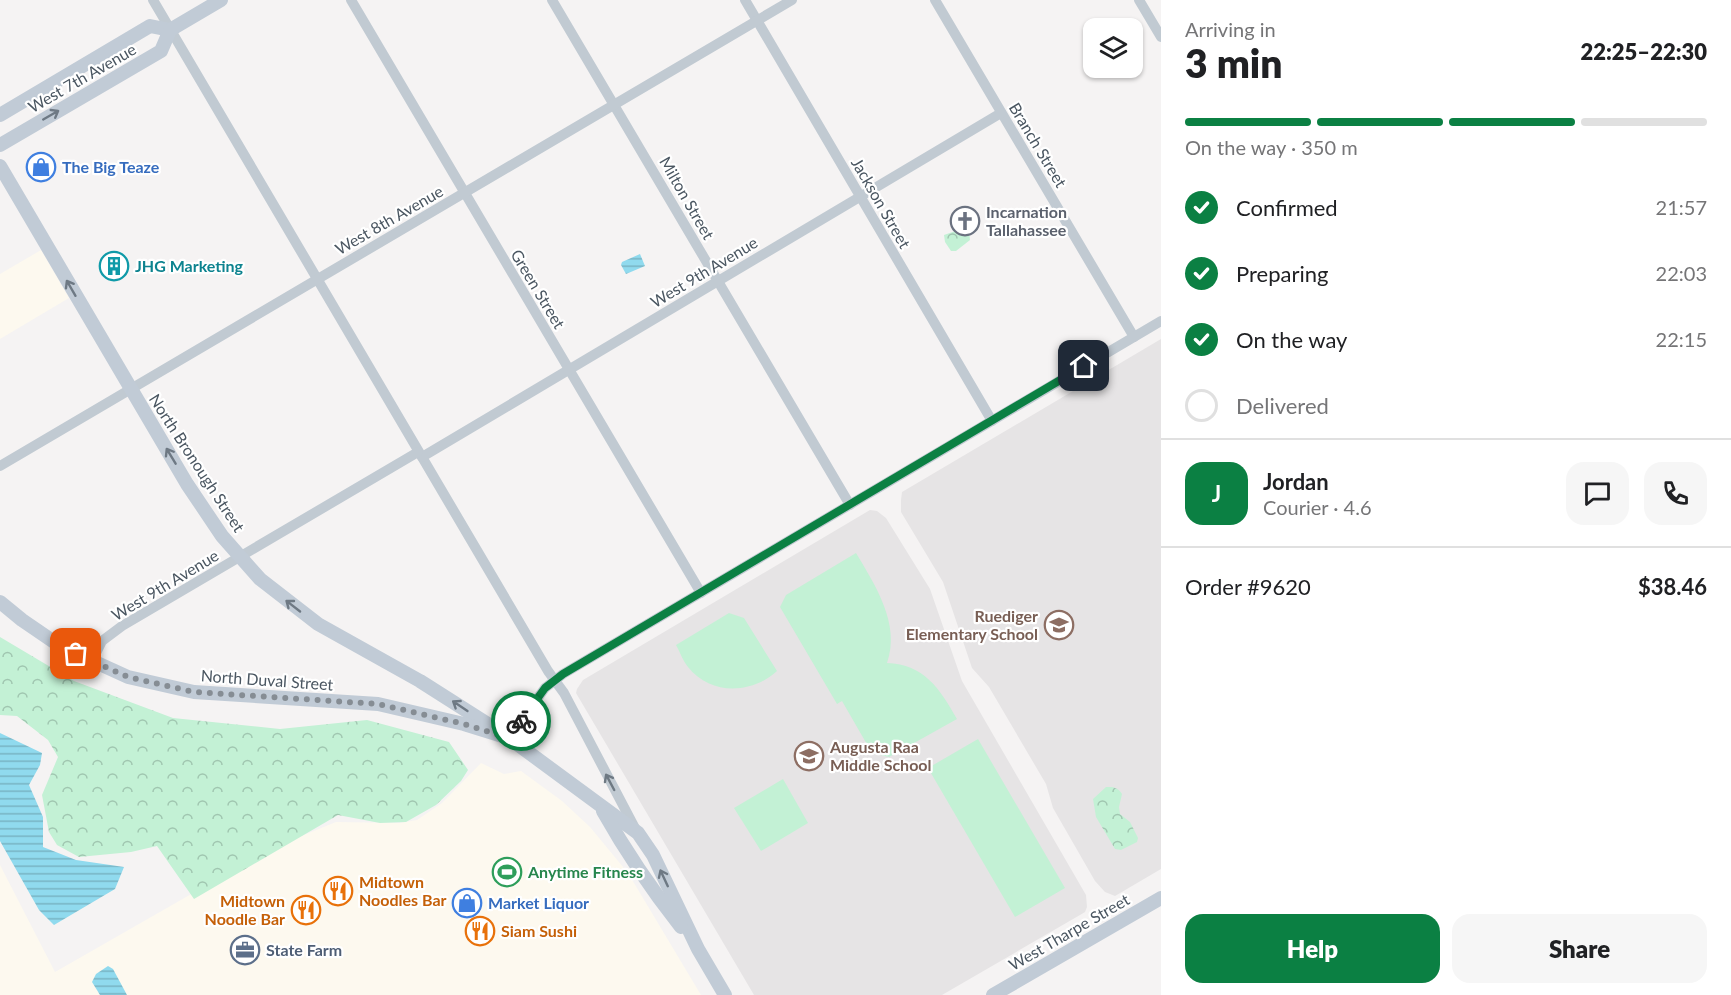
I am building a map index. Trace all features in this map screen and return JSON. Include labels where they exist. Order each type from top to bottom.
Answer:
[{"type":"main road","name":"West 7th Avenue","points":[[0,145],[161,51],[170,30],[221,0]]},
{"type":"main road","name":"West 7th Avenue","points":[[0,115],[150,26],[170,30]]},
{"type":"main road","name":"North Bronough Street","points":[[0,166],[187,484],[222,536],[260,579],[318,624],[452,700],[508,738]]},
{"type":"main road","name":"North Duval Street","points":[[0,602],[60,646],[128,677],[194,692],[378,704],[464,724],[508,738],[638,833]]},
{"type":"main road","points":[[601,807],[622,845],[653,891],[698,949]]},
{"type":"main road","points":[[638,833],[653,855],[698,949],[724,995]]},
{"type":"main road","name":"West Tharpe Street","points":[[993,995],[1161,898]]},
{"type":"street","points":[[153,0],[554,681],[564,693],[638,833]]},
{"type":"street","name":"Green Street","points":[[351,0],[701,593]]},
{"type":"street","name":"Milton Street","points":[[552,0],[850,505]]},
{"type":"street","name":"Jackson Street","points":[[745,0],[992,421]]},
{"type":"street","name":"West 8th Avenue","points":[[0,466],[792,0]]},
{"type":"street","name":"Branch Street","points":[[935,0],[1134,337]]},
{"type":"street","points":[[1139,0],[1161,37]]},
{"type":"street","name":"West 9th Avenue","points":[[92,662],[102,641],[122,626],[569,369],[1001,113]]},
{"type":"street","points":[[508,738],[545,688],[554,681],[1161,321]]},
{"type":"shaded area","points":[[41,250],[69,298],[0,339],[0,274]]},
{"type":"shaded area","name":"Ruediger Elementary School","points":[[1161,339],[1161,869],[1115,896],[1105,892],[1095,881],[1053,808],[1046,784],[989,687],[972,668],[943,582],[901,512],[901,500],[902,492]]},
{"type":"shaded area","name":"Augusta Raa Middle School","points":[[870,510],[877,511],[886,518],[930,589],[962,681],[1086,895],[1087,907],[1085,912],[942,995],[754,995],[576,693],[583,680]]},
{"type":"shaded area","points":[[481,763],[504,774],[521,771],[562,801],[590,827],[628,873],[701,995],[0,995],[0,865],[55,972],[284,843],[336,822],[399,823],[417,820],[442,803]]},
{"type":"green space","points":[[964,228],[969,231],[970,240],[956,251],[951,251],[945,242],[944,235]]},
{"type":"green space","points":[[856,553],[878,592],[888,619],[891,634],[887,663],[911,668],[930,680],[957,719],[889,757],[872,753],[842,701],[837,704],[780,607],[786,595]]},
{"type":"green space","points":[[729,613],[744,618],[777,671],[767,679],[744,687],[720,687],[697,676],[683,659],[676,645]]},
{"type":"green space","points":[[0,637],[74,681],[173,718],[280,729],[367,720],[449,742],[468,770],[461,781],[436,805],[406,822],[380,823],[338,815],[194,899],[157,846],[131,852],[79,857],[57,845],[49,832],[42,795],[58,757],[48,740],[17,716],[0,715]]},
{"type":"green space","points":[[978,739],[1065,888],[1015,917],[928,768]]},
{"type":"green space","points":[[783,779],[808,823],[761,851],[734,808]]},
{"type":"green space","points":[[1106,787],[1115,788],[1122,794],[1120,814],[1130,822],[1138,838],[1137,842],[1121,850],[1115,849],[1096,817],[1093,799]]},
{"type":"water","points":[[640,254],[645,266],[626,274],[621,265],[622,262]]},
{"type":"water","points":[[0,733],[42,753],[40,765],[29,785],[43,817],[43,847],[76,860],[124,867],[115,889],[54,925],[39,910],[0,841]]},
{"type":"water","points":[[108,966],[113,969],[127,995],[100,995],[92,982],[96,974]]},
{"type":"way so far","points":[[76,654],[128,677],[194,692],[378,704],[464,724],[508,738],[521,721]]},
{"type":"place","name":"The Big Teaze","points":[[41,167]]},
{"type":"place","name":"Incarnation Tallahassee","points":[[965,221]]},
{"type":"place","name":"JHG Marketing","points":[[114,266]]},
{"type":"place","name":"Ruediger Elementary School","points":[[1059,625]]},
{"type":"place","name":"Augusta Raa Middle School","points":[[809,756]]},
{"type":"place","name":"Anytime Fitness","points":[[507,872]]},
{"type":"place","name":"Midtown Noodles Bar","points":[[338,891]]},
{"type":"place","name":"Market Liquor","points":[[467,903]]},
{"type":"place","name":"Midtown Noodle Bar","points":[[306,910]]},
{"type":"place","name":"Siam Sushi","points":[[480,931]]},
{"type":"place","name":"State Farm","points":[[245,950]]},
{"type":"route","points":[[521,721],[545,688],[563,674],[1084,366]]}]
